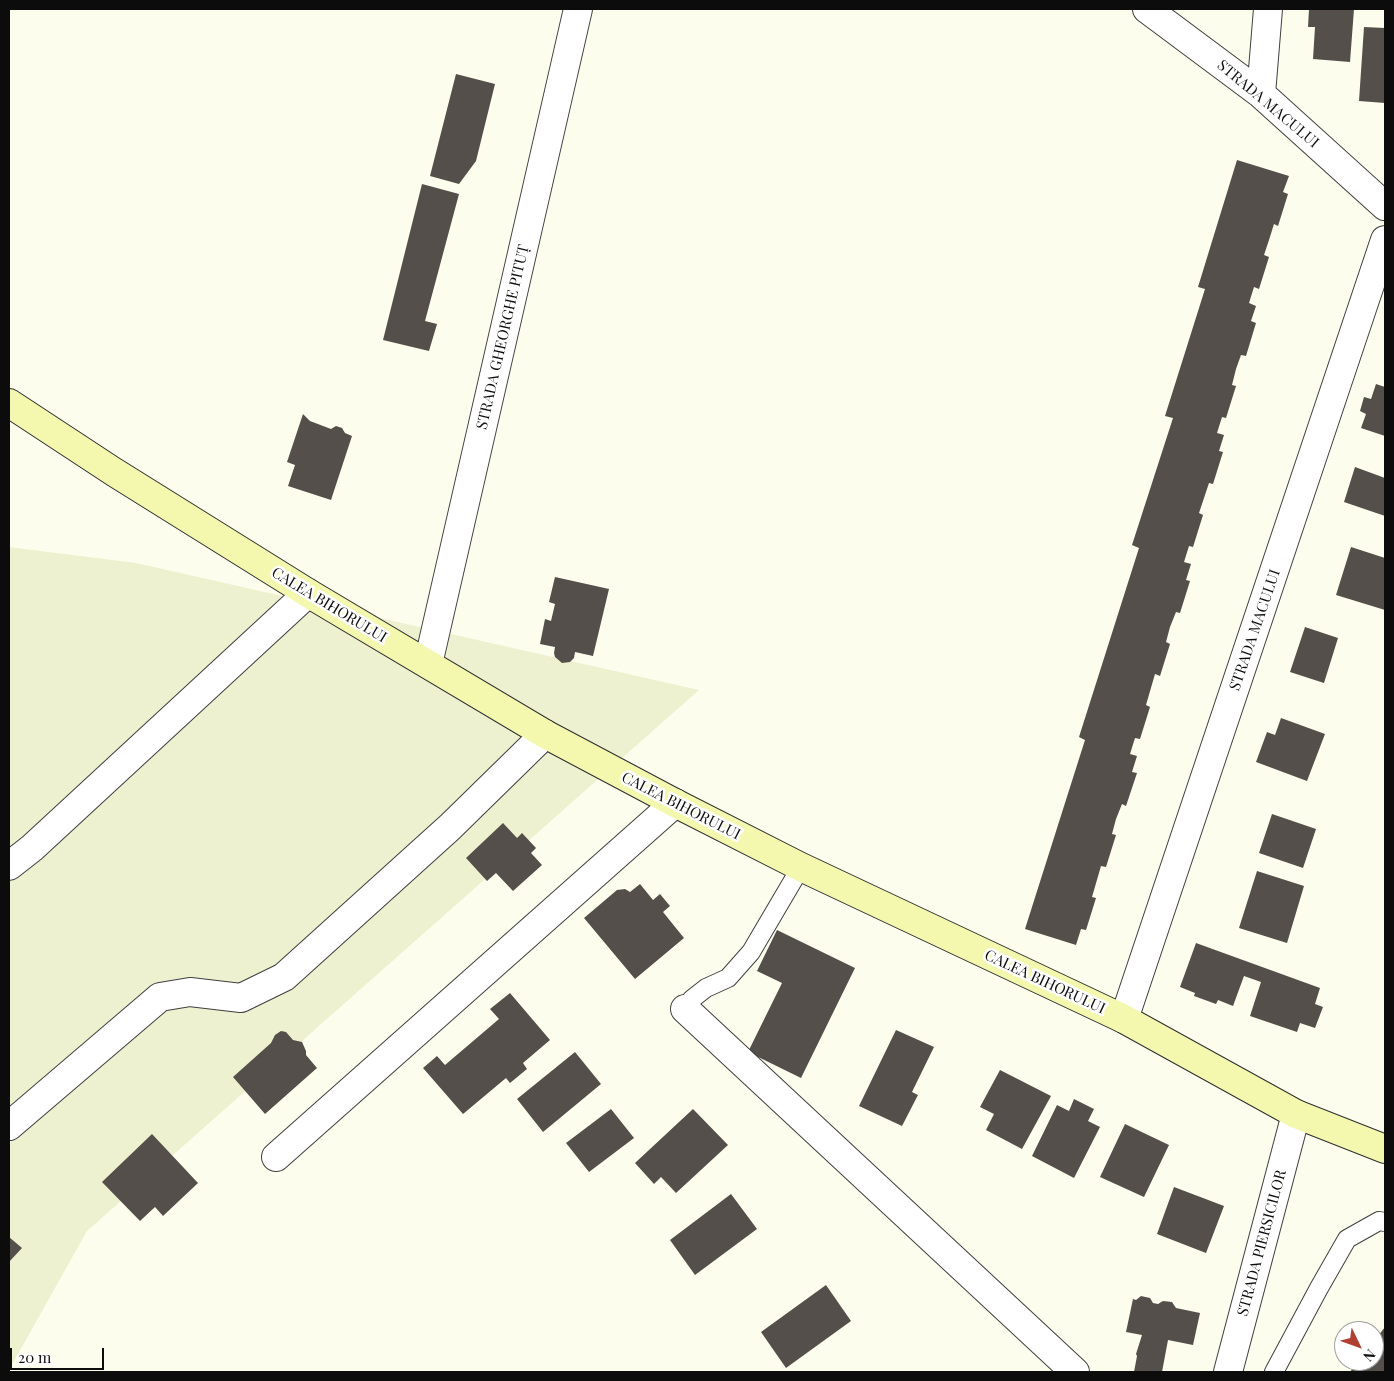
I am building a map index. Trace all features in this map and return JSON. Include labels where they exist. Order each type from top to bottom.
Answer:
[{"type":"main road","name":"CALEA BIHORULUI","points":[[9,404],[308,593],[545,734],[675,804],[801,867],[1124,1020],[1296,1114],[1385,1149]]},
{"type":"street","name":"STRADA GHEORGHE PITUȚ","points":[[428,664],[578,9]]},
{"type":"street","name":"STRADA MACULUI","points":[[1147,9],[1261,94],[1385,206]]},
{"type":"street","points":[[1261,94],[1268,9]]},
{"type":"street","name":"STRADA MACULUI","points":[[1124,1020],[1385,240]]},
{"type":"street","points":[[9,866],[32,848],[308,593]]},
{"type":"street","points":[[9,1126],[160,997],[190,992],[241,998],[284,977],[450,827],[545,734]]},
{"type":"street","points":[[276,1157],[675,804]]},
{"type":"street","points":[[685,1008],[1074,1372]]},
{"type":"street","name":"STRADA PIERSICILOR","points":[[1228,1372],[1296,1114]]},
{"type":"lane","points":[[685,1008],[692,998],[706,988],[728,978],[751,952],[801,867]]},
{"type":"lane","points":[[1274,1372],[1318,1288],[1348,1239],[1379,1221],[1385,1222]]},
{"type":"green space","points":[[9,547],[136,563],[699,690],[87,1231],[9,1370]]},
{"type":"building","points":[[1309,9],[1354,9],[1350,62],[1313,59],[1315,27],[1308,27]]},
{"type":"building","points":[[1364,27],[1385,28],[1385,103],[1359,101]]},
{"type":"building","points":[[456,74],[495,84],[476,161],[459,184],[430,176]]},
{"type":"building","points":[[1237,160],[1289,176],[1283,192],[1288,194],[1278,226],[1274,224],[1264,255],[1269,257],[1259,289],[1254,287],[1249,303],[1256,306],[1251,321],[1256,323],[1246,356],[1241,355],[1236,369],[1232,385],[1236,386],[1226,418],[1222,417],[1217,433],[1224,435],[1219,451],[1223,452],[1213,484],[1209,483],[1199,513],[1203,515],[1193,547],[1189,546],[1184,562],[1191,564],[1186,580],[1190,581],[1180,613],[1176,612],[1170,627],[1166,642],[1170,644],[1160,676],[1155,674],[1146,705],[1150,707],[1140,739],[1135,738],[1130,754],[1137,756],[1132,772],[1137,773],[1126,806],[1122,804],[1116,819],[1112,834],[1116,835],[1106,867],[1101,866],[1092,897],[1096,898],[1086,930],[1081,929],[1076,945],[1025,929],[1085,740],[1079,737],[1139,548],[1132,545],[1173,418],[1165,416],[1205,289],[1198,287]]},
{"type":"building","points":[[422,184],[459,194],[425,321],[437,324],[429,351],[383,340]]},
{"type":"building","points":[[1376,384],[1385,387],[1385,436],[1361,428],[1366,414],[1360,411],[1364,397],[1371,399]]},
{"type":"building","points":[[303,414],[310,421],[331,429],[336,426],[342,428],[345,433],[352,436],[331,500],[288,486],[295,465],[287,462]]},
{"type":"building","points":[[1355,467],[1385,478],[1385,516],[1344,502]]},
{"type":"building","points":[[1351,547],[1385,558],[1385,610],[1336,595]]},
{"type":"building","points":[[555,577],[609,589],[593,656],[575,652],[574,658],[570,662],[562,663],[555,657],[555,647],[540,644],[545,619],[551,621],[555,604],[549,602]]},
{"type":"building","points":[[1305,627],[1338,638],[1324,683],[1290,672]]},
{"type":"building","points":[[1281,718],[1325,734],[1307,781],[1256,762],[1267,732],[1275,735]]},
{"type":"building","points":[[1272,814],[1316,829],[1303,868],[1259,853]]},
{"type":"building","points":[[503,823],[517,838],[522,833],[536,848],[531,853],[542,865],[513,891],[496,873],[487,881],[466,858]]},
{"type":"building","points":[[1257,871],[1304,886],[1287,943],[1239,928]]},
{"type":"building","points":[[640,884],[653,900],[660,894],[670,906],[663,912],[684,938],[635,979],[584,918],[617,890],[625,889],[630,892]]},
{"type":"building","points":[[777,930],[855,968],[801,1078],[748,1052],[782,983],[757,971]]},
{"type":"building","points":[[1196,943],[1320,988],[1315,1004],[1323,1007],[1315,1028],[1300,1023],[1297,1032],[1250,1016],[1261,982],[1244,976],[1233,1006],[1218,1000],[1216,1004],[1194,996],[1195,993],[1180,987]]},
{"type":"building","points":[[510,993],[550,1040],[523,1063],[527,1069],[510,1083],[506,1078],[463,1114],[423,1068],[437,1056],[445,1065],[499,1019],[490,1009]]},
{"type":"building","points":[[896,1030],[934,1047],[912,1092],[918,1095],[902,1126],[859,1106]]},
{"type":"building","points":[[281,1031],[286,1032],[293,1040],[302,1042],[306,1055],[317,1068],[265,1114],[233,1077],[271,1043],[275,1035]]},
{"type":"building","points":[[575,1052],[601,1084],[543,1132],[517,1099]]},
{"type":"building","points":[[1000,1070],[1051,1096],[1022,1149],[986,1130],[994,1114],[980,1107]]},
{"type":"building","points":[[1074,1099],[1094,1109],[1088,1121],[1100,1127],[1074,1178],[1032,1156],[1057,1105],[1069,1111]]},
{"type":"building","points":[[611,1109],[634,1138],[589,1172],[566,1143]]},
{"type":"building","points":[[693,1109],[728,1145],[676,1193],[661,1177],[654,1184],[635,1163]]},
{"type":"building","points":[[1125,1124],[1169,1145],[1144,1197],[1100,1177]]},
{"type":"building","points":[[152,1134],[198,1183],[163,1216],[155,1207],[140,1221],[102,1182]]},
{"type":"building","points":[[1174,1187],[1224,1206],[1206,1253],[1157,1234]]},
{"type":"building","points":[[731,1194],[757,1229],[695,1275],[670,1240]]},
{"type":"building","points":[[9,1237],[22,1248],[9,1262]]},
{"type":"building","points":[[826,1285],[851,1321],[786,1368],[761,1332]]},
{"type":"building","points":[[1141,1296],[1150,1298],[1153,1303],[1172,1302],[1176,1308],[1200,1313],[1193,1345],[1168,1340],[1162,1372],[1134,1372],[1136,1354],[1142,1335],[1126,1332],[1133,1299],[1136,1300]]},
{"type":"building","points":[[1385,1327],[1385,1372],[1350,1372],[1384,1371]]}]
